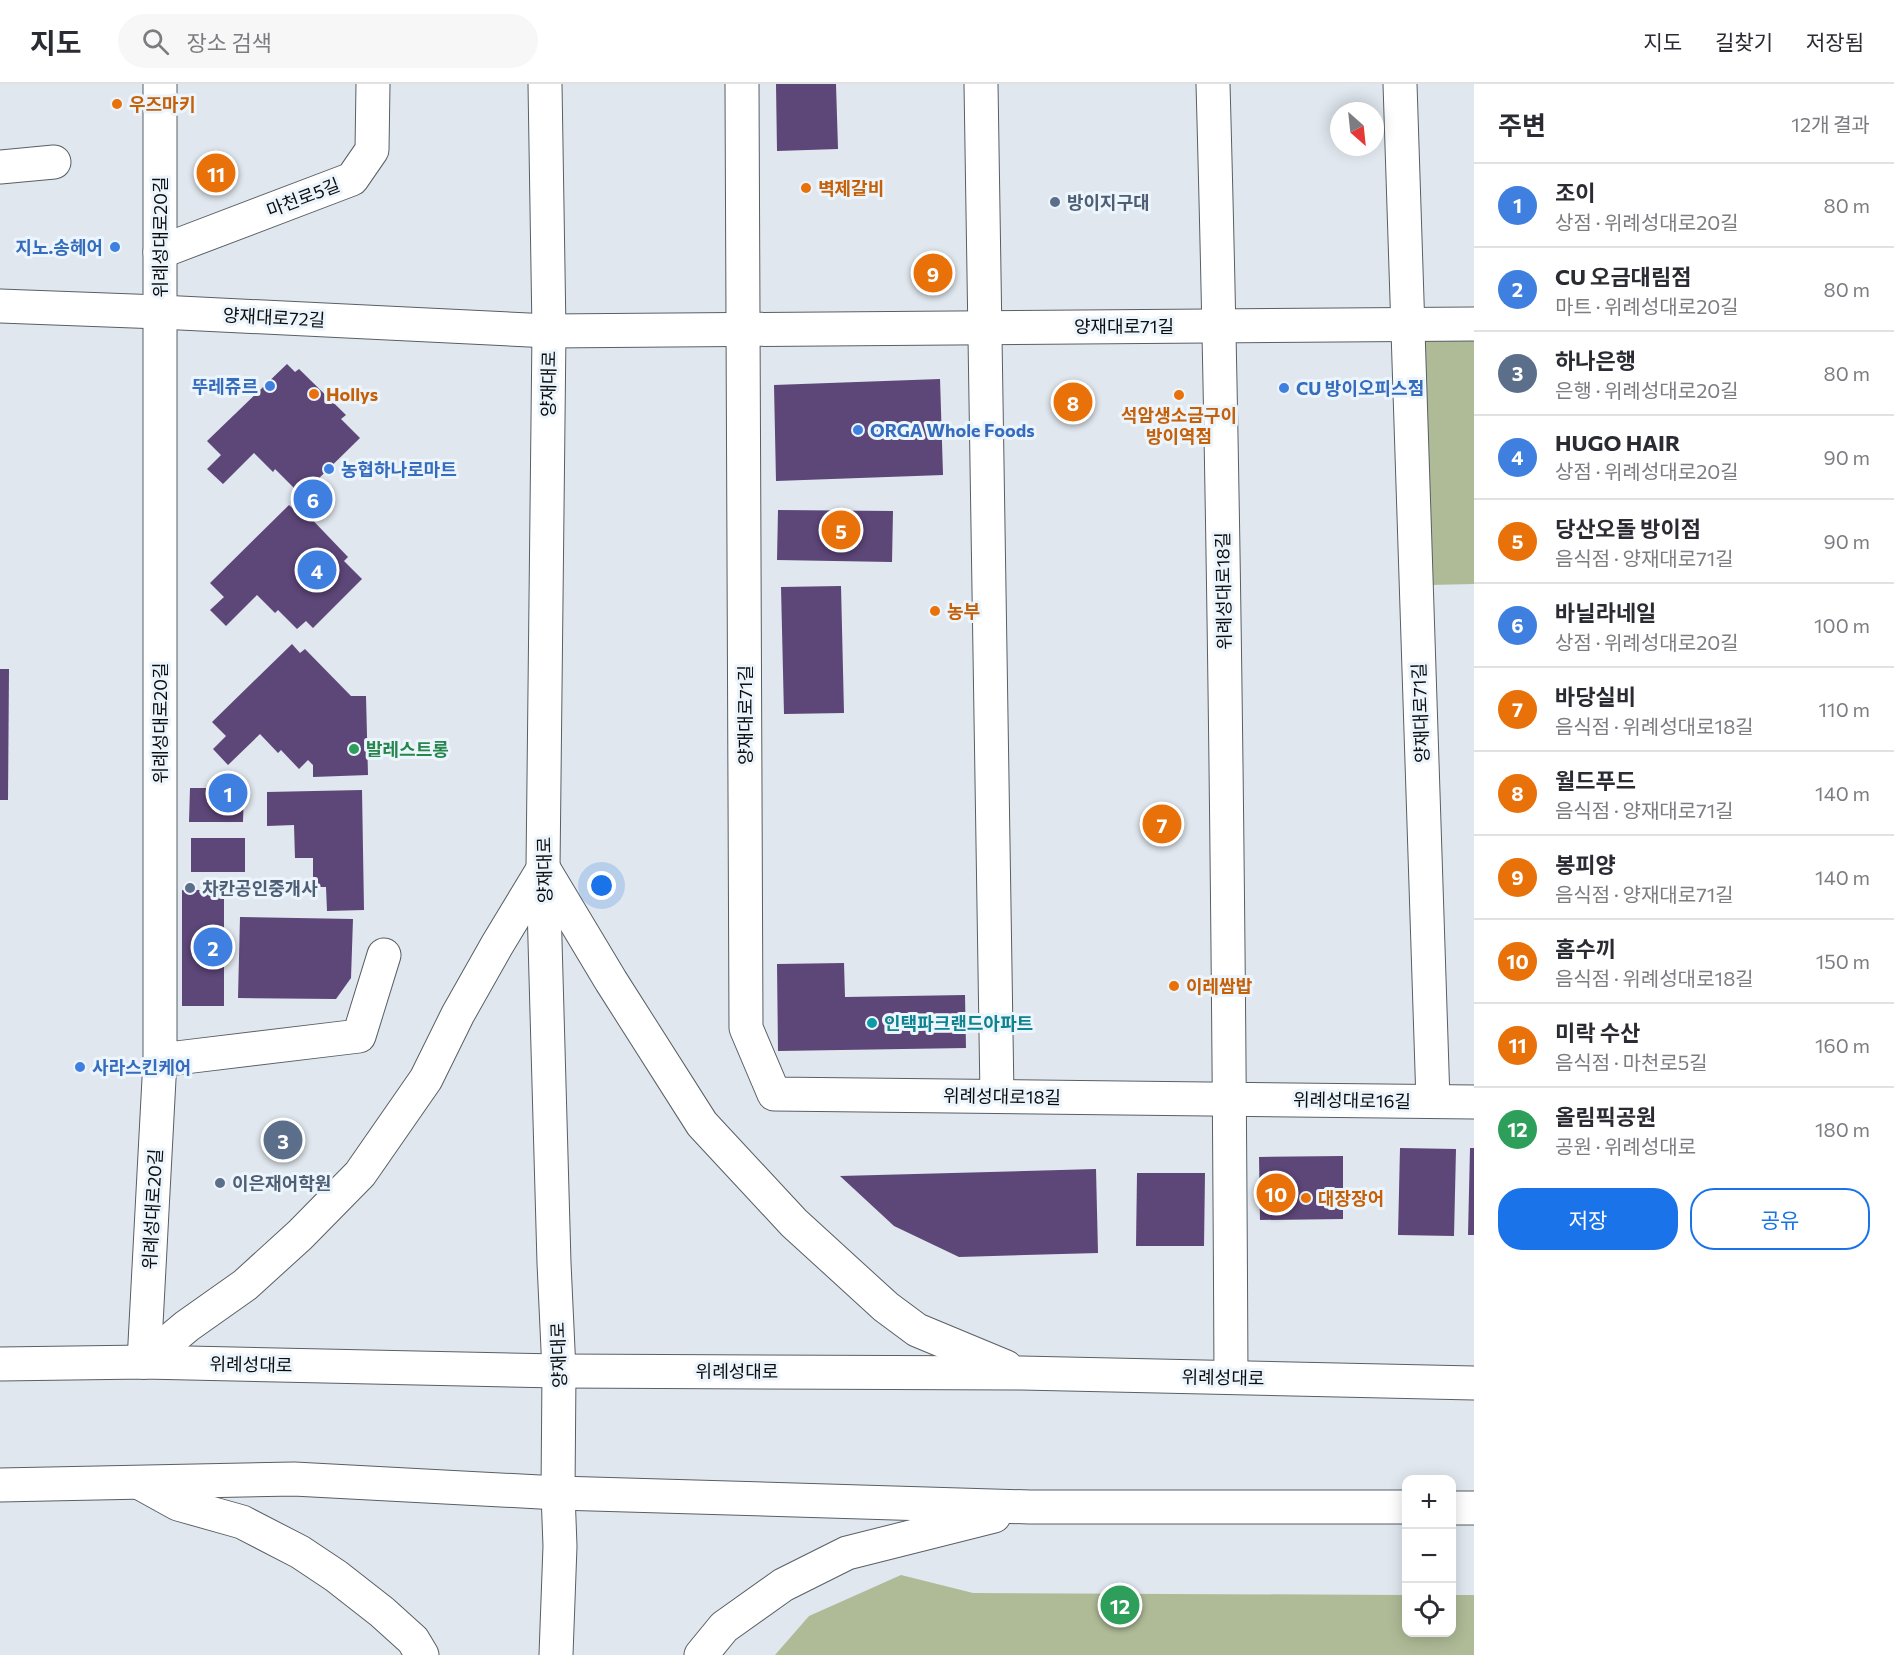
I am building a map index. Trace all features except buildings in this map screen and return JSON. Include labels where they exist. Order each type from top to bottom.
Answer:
[{"type":"street","name":"위례성대로20길","points":[[144,1362],[160,1060],[160,84]]},
{"type":"street","name":"마천로5길","points":[[160,252],[352,179],[372,150],[373,84]]},
{"type":"street","name":"양재대로","points":[[544,84],[549,331],[543,869],[554,1263],[560,1371],[558,1493],[560,1546],[556,1655]]},
{"type":"street","name":"양재대로71길","points":[[742,84],[746,1028],[774,1094]]},
{"type":"street","points":[[981,84],[997,1096]]},
{"type":"street","name":"위례성대로18길","points":[[1213,84],[1231,1099],[1232,1377]]},
{"type":"street","name":"양재대로71길","points":[[1400,84],[1433,1101]]},
{"type":"street","points":[[0,167],[54,162]]},
{"type":"street","name":"양재대로72길","points":[[0,306],[549,331]]},
{"type":"street","name":"양재대로71길","points":[[549,331],[1474,324]]},
{"type":"street","points":[[144,1362],[187,1326],[245,1285],[300,1235],[360,1174],[426,1079],[496,945],[543,869],[702,1124],[794,1223],[886,1307],[917,1330],[1021,1373]]},
{"type":"street","points":[[160,1060],[359,1036],[384,955]]},
{"type":"street","name":"위례성대로18길","points":[[774,1094],[1231,1099]]},
{"type":"street","name":"위례성대로16길","points":[[1231,1099],[1474,1102]]},
{"type":"street","name":"위례성대로","points":[[0,1364],[144,1362],[560,1371],[1021,1373],[1474,1383]]},
{"type":"street","points":[[0,1485],[294,1479],[558,1493],[1030,1506],[1402,1508]]},
{"type":"street","points":[[139,1482],[178,1504],[242,1522],[300,1552],[336,1576],[382,1612],[413,1640],[422,1655]]},
{"type":"street","points":[[701,1655],[724,1627],[783,1585],[847,1553],[1030,1506]]},
{"type":"street","points":[[1456,1508],[1474,1508]]},
{"type":"green space","points":[[1474,326],[1474,584],[1429,585],[1424,327]]},
{"type":"green space","points":[[901,1575],[973,1593],[1402,1595],[1402,1637],[1456,1637],[1456,1595],[1474,1595],[1474,1655],[775,1655],[809,1616]]},
{"type":"place","name":"우즈마키","points":[[117,104]]},
{"type":"place","name":"미락 수산","points":[[216,173]]},
{"type":"place","name":"벽제갈비","points":[[806,188]]},
{"type":"place","name":"방이지구대","points":[[1055,202]]},
{"type":"place","name":"지노.송헤어","points":[[115,247]]},
{"type":"place","name":"봉피양","points":[[933,273]]},
{"type":"place","name":"뚜레쥬르","points":[[270,386]]},
{"type":"place","name":"CU 방이오피스점","points":[[1284,388]]},
{"type":"place","name":"Hollys","points":[[314,394]]},
{"type":"place","name":"석암생소금구이 방이역점","points":[[1179,395]]},
{"type":"place","name":"월드푸드","points":[[1073,402]]},
{"type":"place","name":"ORGA Whole Foods","points":[[858,430]]},
{"type":"place","name":"농협하나로마트","points":[[329,469]]},
{"type":"place","name":"바닐라네일","points":[[313,499]]},
{"type":"place","name":"당산오돌 방이점","points":[[841,530]]},
{"type":"place","name":"HUGO HAIR","points":[[317,570]]},
{"type":"place","name":"농부","points":[[935,611]]},
{"type":"place","name":"발레스트롱","points":[[354,749]]},
{"type":"place","name":"조이","points":[[228,793]]},
{"type":"place","name":"바당실비","points":[[1162,824]]},
{"type":"place","name":"차칸공인중개사","points":[[190,888]]},
{"type":"place","name":"CU 오금대림점","points":[[213,947]]},
{"type":"place","name":"이레쌈밥","points":[[1174,986]]},
{"type":"place","name":"인택파크랜드아파트","points":[[872,1023]]},
{"type":"place","name":"사라스킨케어","points":[[80,1067]]},
{"type":"place","name":"하나은행","points":[[283,1140]]},
{"type":"place","name":"이은재어학원","points":[[220,1183]]},
{"type":"place","name":"홈수끼","points":[[1276,1193]]},
{"type":"place","name":"대장장어","points":[[1306,1198]]},
{"type":"place","name":"올림픽공원","points":[[1120,1605]]}]
